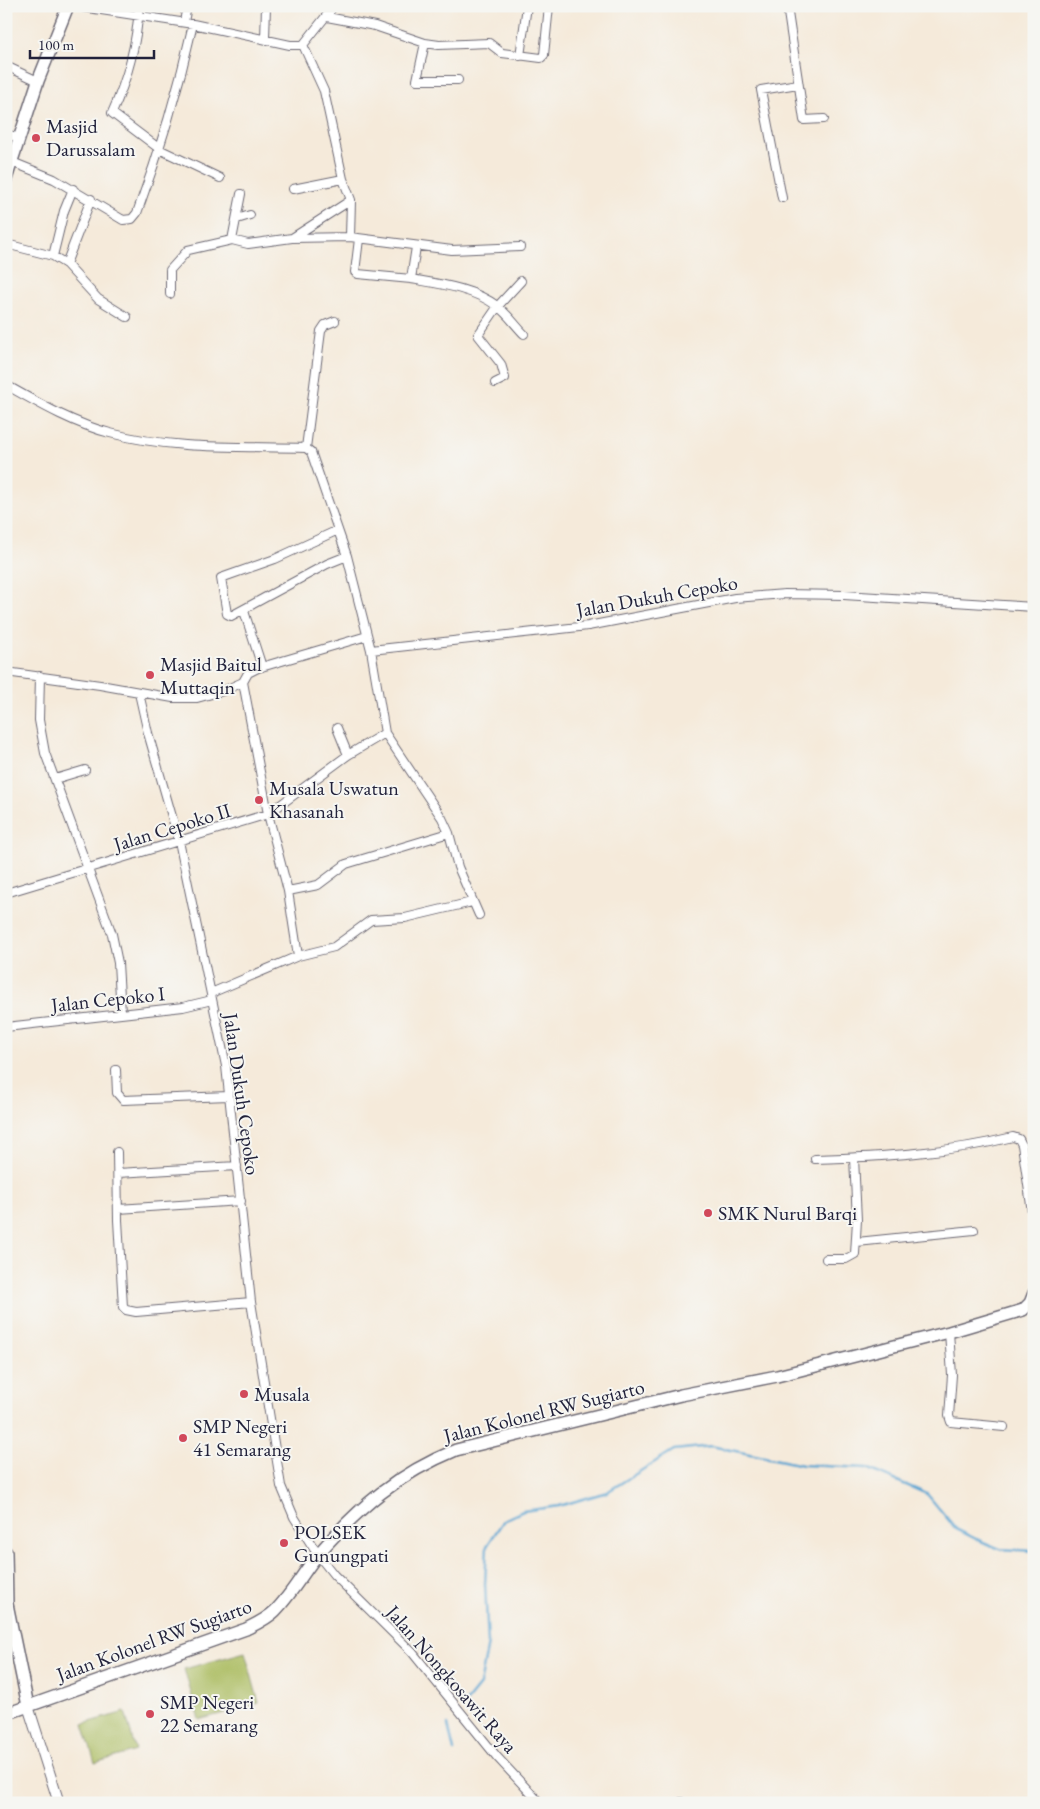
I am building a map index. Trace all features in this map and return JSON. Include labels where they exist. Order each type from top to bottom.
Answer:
[{"type":"main road","points":[[6,179],[38,81],[68,6]]},
{"type":"main road","name":"Jalan Kolonel RW Sugiarto","points":[[6,1714],[246,1629],[274,1612],[318,1555],[385,1488],[422,1465],[456,1450],[681,1394],[777,1376],[1028,1311],[1034,1293]]},
{"type":"main road","points":[[6,1552],[8,1604],[28,1706]]},
{"type":"street","points":[[75,6],[184,22],[290,45],[303,45],[334,6]]},
{"type":"street","points":[[139,6],[128,72],[112,113],[161,150],[220,178]]},
{"type":"street","points":[[184,22],[187,6]]},
{"type":"street","points":[[265,39],[266,6]]},
{"type":"street","points":[[520,56],[527,6]]},
{"type":"street","points":[[327,17],[375,26],[425,43],[439,45],[488,44],[502,53],[543,57],[550,6]]},
{"type":"street","points":[[787,6],[804,120],[824,119]]},
{"type":"street","points":[[12,162],[73,189],[123,220],[132,219],[137,213],[161,150],[193,24]]},
{"type":"street","points":[[425,43],[417,80],[458,80]]},
{"type":"street","points":[[303,45],[324,91],[343,179],[351,200],[350,237]]},
{"type":"street","points":[[6,66],[38,81]]},
{"type":"street","points":[[782,198],[761,90],[798,84]]},
{"type":"street","points":[[6,134],[20,138]]},
{"type":"street","points":[[293,189],[343,179]]},
{"type":"street","points":[[53,256],[64,211],[73,189]]},
{"type":"street","points":[[232,240],[241,194]]},
{"type":"street","points":[[66,264],[91,200]]},
{"type":"street","points":[[292,238],[351,200]]},
{"type":"street","points":[[237,220],[250,215]]},
{"type":"street","points":[[170,294],[170,270],[182,255],[188,250],[232,240],[248,244],[292,238],[350,237],[416,247],[452,250],[520,247]]},
{"type":"street","points":[[359,239],[356,272],[358,274],[443,284],[479,294],[498,306],[524,334]]},
{"type":"street","points":[[6,244],[53,256],[66,264],[98,299],[127,317]]},
{"type":"street","points":[[411,279],[416,247]]},
{"type":"street","points":[[495,383],[506,378],[503,369],[478,335],[498,306],[521,281]]},
{"type":"street","points":[[335,321],[325,325],[321,330],[306,448],[315,460],[347,556],[371,650],[385,732],[409,766],[449,833],[458,867],[479,915]]},
{"type":"street","points":[[6,385],[70,418],[108,433],[136,439],[199,447],[306,448]]},
{"type":"street","points":[[338,530],[275,559],[221,578],[227,614],[231,616],[244,611],[284,586],[347,556]]},
{"type":"street","name":"Jalan Dukuh Cepoko","points":[[371,650],[588,626],[735,598],[785,594],[844,595],[1034,607]]},
{"type":"street","points":[[244,611],[262,667]]},
{"type":"street","points":[[6,672],[172,698],[197,698],[223,691],[243,682],[248,674],[262,667],[367,636]]},
{"type":"street","points":[[40,676],[39,720],[45,753],[112,934],[118,963],[121,1013]]},
{"type":"street","points":[[243,682],[268,814],[288,891],[298,956]]},
{"type":"street","name":"Jalan Dukuh Cepoko","points":[[139,693],[148,733],[179,841],[226,1066],[251,1302],[281,1486],[294,1517],[318,1555]]},
{"type":"street","points":[[337,728],[348,755]]},
{"type":"street","name":"Jalan Cepoko II","points":[[6,893],[268,814],[348,755],[385,732]]},
{"type":"street","points":[[55,779],[85,770]]},
{"type":"street","points":[[288,891],[318,885],[346,864],[449,833]]},
{"type":"street","name":"Jalan Dukuh Cepoko","points":[[212,996],[298,956],[334,946],[371,920],[405,918],[472,902]]},
{"type":"street","name":"Jalan Cepoko I","points":[[6,1027],[183,1007],[212,996]]},
{"type":"street","points":[[116,1070],[117,1093],[124,1100],[229,1096]]},
{"type":"street","points":[[814,1159],[900,1155],[974,1145],[1012,1137],[1019,1139],[1022,1145],[1034,1225]]},
{"type":"street","points":[[118,1152],[118,1209],[123,1307],[126,1310],[136,1312],[251,1302]]},
{"type":"street","points":[[826,1259],[834,1261],[851,1258],[855,1254],[857,1242],[854,1158]]},
{"type":"street","points":[[118,1173],[237,1166]]},
{"type":"street","name":"Jalan Dukuh Cepoko","points":[[118,1209],[240,1201]]},
{"type":"street","points":[[857,1242],[974,1230]]},
{"type":"street","points":[[949,1332],[952,1374],[949,1416],[951,1422],[1004,1427]]},
{"type":"street","name":"Jalan Nongkosawit Raya","points":[[318,1555],[334,1575],[379,1617],[412,1652],[497,1757],[540,1803]]},
{"type":"street","points":[[28,1706],[59,1803]]},
{"type":"green space","points":[[245,1652],[259,1703],[199,1720],[184,1669]]},
{"type":"green space","points":[[125,1712],[136,1751],[95,1763],[83,1724]]},
{"type":"waterway","points":[[463,1706],[480,1685],[488,1643],[485,1584],[487,1546],[504,1520],[523,1511],[559,1506],[607,1492],[674,1450],[711,1446],[803,1465],[867,1468],[927,1494],[956,1529],[976,1539],[1000,1549],[1034,1551]]},
{"type":"waterway","points":[[448,1725],[454,1751]]},
{"type":"place","name":"Masjid Darussalam","points":[[36,138]]},
{"type":"place","name":"Masjid Baitul Muttaqin","points":[[150,675]]},
{"type":"place","name":"Musala Uswatun Khasanah","points":[[259,800]]},
{"type":"place","name":"SMK Nurul Barqi","points":[[708,1213]]},
{"type":"place","name":"Musala","points":[[244,1394]]},
{"type":"place","name":"SMP Negeri 41 Semarang","points":[[183,1438]]},
{"type":"place","name":"POLSEK Gunungpati","points":[[284,1543]]},
{"type":"place","name":"SMP Negeri 22 Semarang","points":[[150,1714]]}]
